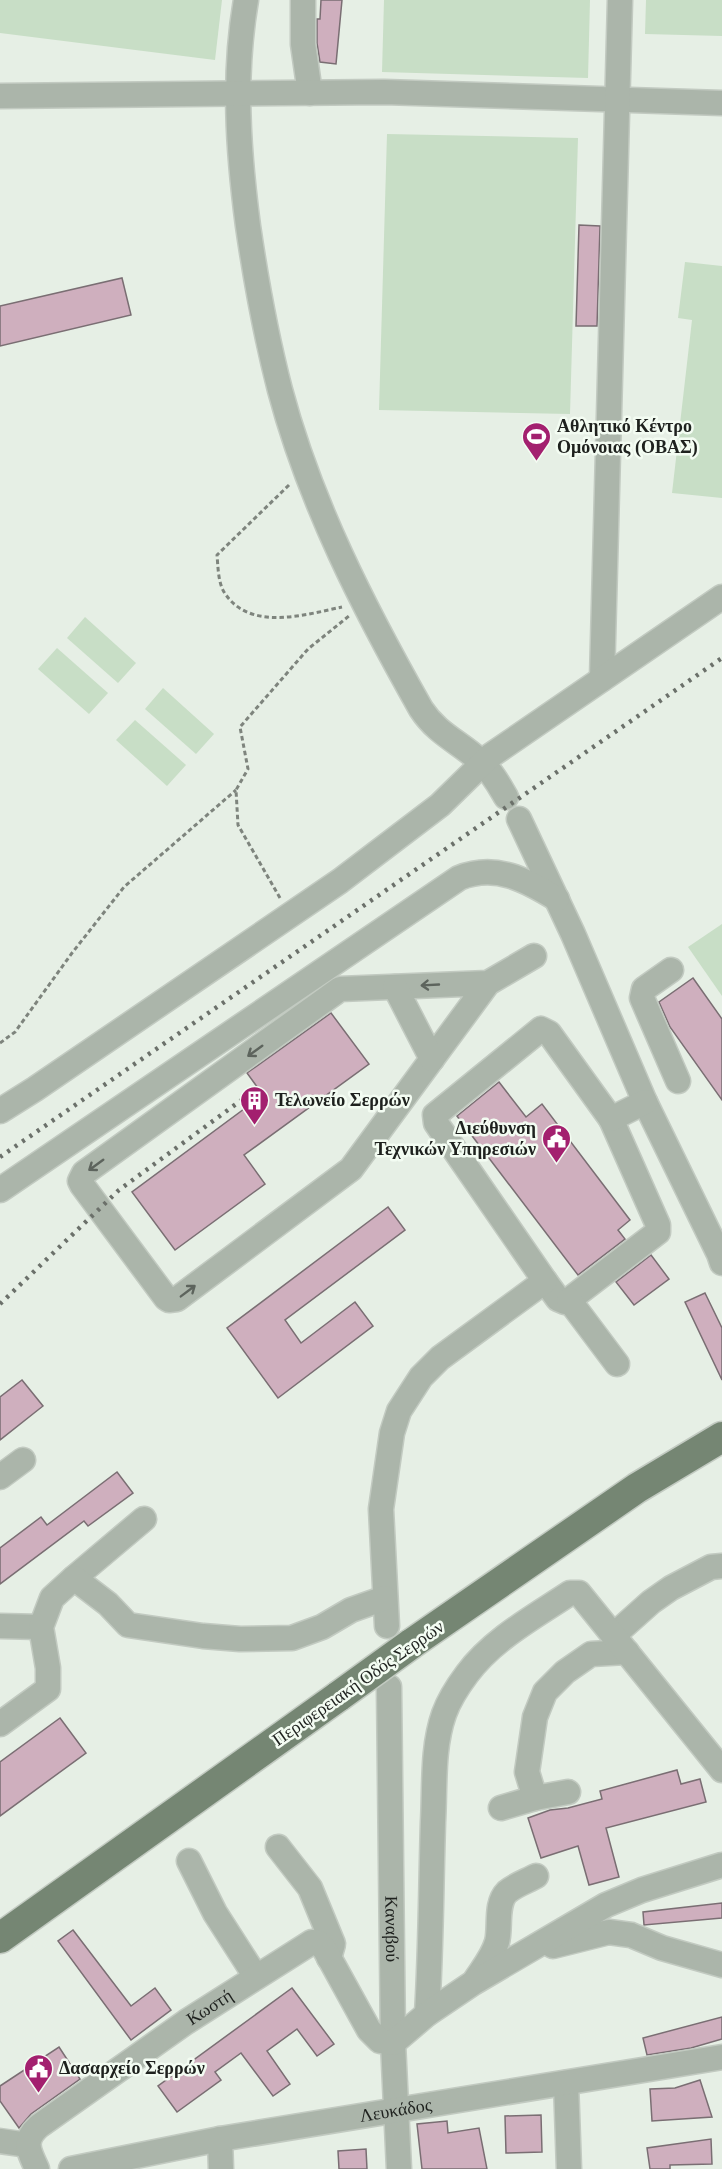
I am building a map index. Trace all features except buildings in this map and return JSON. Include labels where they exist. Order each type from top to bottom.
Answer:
[{"type":"main road","name":"Περιφερειακή Οδός Σερρών","points":[[0,1938],[411,1644],[637,1488],[715,1444]]},
{"type":"street","points":[[246,0],[239,47],[238,94],[243,191],[262,311],[280,390],[306,470],[326,521],[364,603],[428,719],[442,734],[482,763],[506,797]]},
{"type":"street","points":[[303,0],[303,44],[310,93]]},
{"type":"street","points":[[602,679],[620,0]]},
{"type":"street","points":[[0,96],[384,92],[722,103]]},
{"type":"street","points":[[0,1111],[45,1083],[340,881],[440,805],[482,763],[722,597]]},
{"type":"street","points":[[519,819],[557,899],[645,1102],[721,1258]]},
{"type":"street","points":[[0,1190],[459,878],[475,871],[506,874],[557,899]]},
{"type":"street","points":[[488,983],[340,989],[84,1173],[80,1181],[166,1298],[173,1301],[351,1169],[488,983],[534,956]]},
{"type":"street","points":[[671,970],[644,989],[642,998],[678,1081]]},
{"type":"street","points":[[395,987],[432,1059]]},
{"type":"street","points":[[541,1029],[549,1033],[611,1119],[658,1229],[655,1235],[565,1302],[558,1299],[545,1281],[436,1123],[435,1115],[541,1029]]},
{"type":"street","points":[[632,1070],[666,1054]]},
{"type":"street","points":[[611,1119],[645,1102]]},
{"type":"street","points":[[387,1626],[381,1509],[392,1433],[399,1411],[421,1377],[440,1358],[545,1281]]},
{"type":"street","points":[[569,1300],[617,1364]]},
{"type":"street","points":[[0,1477],[23,1460]]},
{"type":"street","points":[[0,1724],[48,1689],[48,1668],[41,1628],[52,1598],[144,1519]]},
{"type":"street","points":[[536,1798],[527,1772],[535,1717],[545,1692],[564,1672],[591,1654],[621,1643],[651,1602],[671,1588],[711,1567],[722,1566]]},
{"type":"street","points":[[74,1578],[108,1604],[128,1626],[240,1639],[292,1638],[322,1627],[351,1610],[386,1598]]},
{"type":"street","points":[[427,2014],[432,1936],[435,1770],[439,1737],[444,1714],[453,1695],[467,1673],[491,1648],[570,1593],[579,1593],[722,1770]]},
{"type":"street","points":[[0,1626],[41,1628]]},
{"type":"street","name":"Καναβού","points":[[389,1687],[393,2043],[399,2169]]},
{"type":"street","points":[[501,1808],[568,1791]]},
{"type":"street","points":[[278,1847],[310,1888],[333,1944],[329,1958]]},
{"type":"street","points":[[189,1861],[215,1913],[256,1977]]},
{"type":"street","points":[[393,2043],[427,2014],[473,1983],[606,1905],[642,1890],[722,1865]]},
{"type":"street","points":[[473,1983],[489,1961],[497,1942],[500,1904],[507,1893],[536,1876]]},
{"type":"street","points":[[527,1953],[609,1932],[631,1935],[662,1948],[722,1965]]},
{"type":"street","name":"Κωστή","points":[[28,2145],[31,2134],[39,2126],[186,2022],[312,1942],[322,1946],[369,2030],[380,2041],[393,2043]]},
{"type":"street","name":"Λευκάδος","points":[[71,2169],[220,2139],[722,2057]]},
{"type":"street","points":[[566,2083],[569,2169]]},
{"type":"street","points":[[220,2139],[221,2169]]},
{"type":"street","points":[[0,2141],[28,2145],[37,2169]]},
{"type":"path","points":[[306,470],[217,555],[223,591],[234,603],[252,615],[265,618],[294,616],[364,603]]},
{"type":"path","points":[[0,1043],[15,1032],[72,953],[124,887],[236,790],[248,769],[240,727],[308,649],[364,603]]},
{"type":"path","points":[[236,790],[238,825],[290,915]]},
{"type":"green space","points":[[0,0],[222,0],[215,60],[0,33]]},
{"type":"green space","points":[[384,0],[590,0],[588,78],[382,72]]},
{"type":"green space","points":[[646,0],[722,0],[722,36],[645,34]]},
{"type":"green space","points":[[387,134],[578,138],[570,414],[379,410]]},
{"type":"green space","points":[[685,262],[722,266],[722,498],[672,493],[692,320],[678,318]]},
{"type":"green space","points":[[85,617],[136,663],[118,683],[67,638]]},
{"type":"green space","points":[[57,648],[108,693],[89,714],[38,669]]},
{"type":"green space","points":[[163,688],[214,734],[196,754],[145,709]]},
{"type":"green space","points":[[135,720],[186,765],[167,786],[116,740]]},
{"type":"green space","points":[[722,924],[722,996],[688,947]]},
{"type":"railway","points":[[0,1157],[722,658]]},
{"type":"railway","points":[[0,1304],[119,1190],[247,1096]]},
{"type":"place","name":"Αθλητικό Κέντρο Ομόνοιας (ΟΒΑΣ)","points":[[536,462]]},
{"type":"place","name":"Τελωνείο Σερρών","points":[[254,1126]]},
{"type":"place","name":"Διεύθυνση Τεχνικών Υπηρεσιών","points":[[557,1164]]},
{"type":"place","name":"Δασαρχείο Σερρών","points":[[38,2094]]}]
